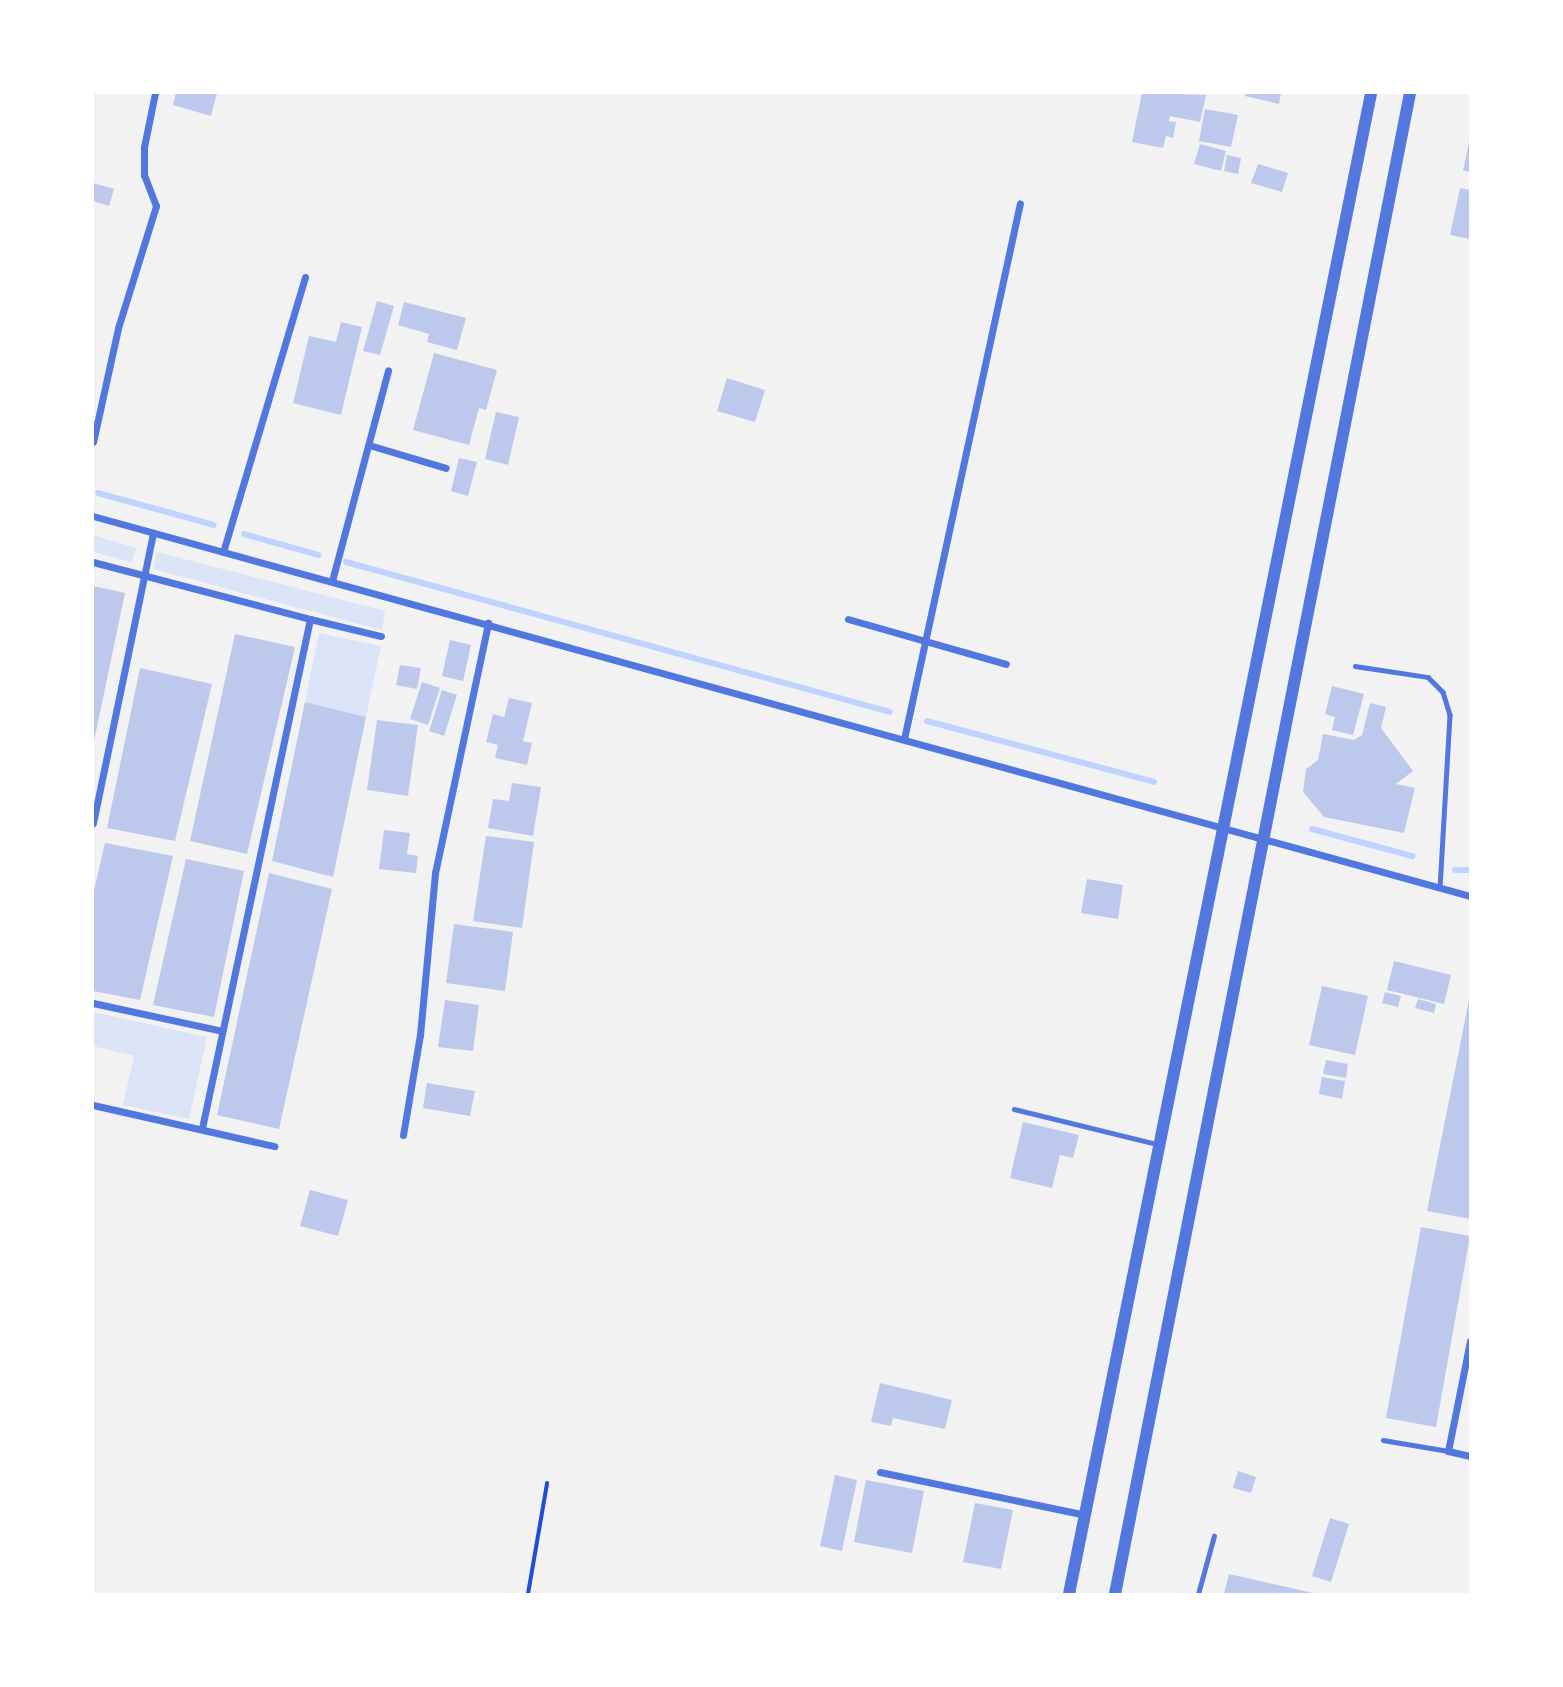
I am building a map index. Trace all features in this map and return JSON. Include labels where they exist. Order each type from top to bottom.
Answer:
[{"type":"street","points":[[93,442],[118,328],[156,206],[144,175],[144,147],[155,93]]},
{"type":"street","points":[[1069,1594],[1371,93]]},
{"type":"street","points":[[1115,1594],[1410,93]]},
{"type":"street","points":[[904,739],[1020,203]]},
{"type":"street","points":[[223,552],[305,277]]},
{"type":"street","points":[[332,581],[388,370]]},
{"type":"street","points":[[369,445],[446,468]]},
{"type":"street","points":[[93,516],[1470,896]]},
{"type":"street","points":[[93,822],[153,533]]},
{"type":"street","points":[[93,562],[381,636]]},
{"type":"street","points":[[202,1128],[310,618]]},
{"type":"street","points":[[848,619],[1006,664]]},
{"type":"street","points":[[403,1135],[420,1035],[435,873],[488,623]]},
{"type":"street","points":[[93,1003],[222,1031]]},
{"type":"street","points":[[93,1105],[274,1146]]},
{"type":"street","points":[[1470,1341],[1448,1451],[1470,1456]]},
{"type":"street","points":[[880,1472],[1086,1515]]},
{"type":"lane","points":[[1355,666],[1428,677],[1443,692],[1450,715],[1440,887]]},
{"type":"lane","points":[[1014,1110],[1161,1145]]},
{"type":"lane","points":[[1383,1440],[1448,1451]]},
{"type":"lane","points":[[1198,1594],[1214,1536]]},
{"type":"path","points":[[528,1594],[547,1484]]},
{"type":"shaded area","points":[[93,535],[136,548],[132,562],[93,552]]},
{"type":"shaded area","points":[[157,552],[385,611],[382,630],[153,569]]},
{"type":"shaded area","points":[[319,633],[381,646],[366,717],[305,702]]},
{"type":"shaded area","points":[[93,1012],[207,1037],[189,1119],[123,1105],[134,1056],[93,1046]]},
{"type":"building","points":[[176,93],[217,93],[211,116],[173,105]]},
{"type":"building","points":[[1142,93],[1206,95],[1200,122],[1170,116],[1169,121],[1176,122],[1173,138],[1166,136],[1163,148],[1132,142]]},
{"type":"building","points":[[1246,93],[1281,93],[1279,104],[1245,96]]},
{"type":"building","points":[[1205,109],[1238,115],[1231,147],[1199,141]]},
{"type":"building","points":[[1470,142],[1470,172],[1463,170]]},
{"type":"building","points":[[1200,144],[1226,151],[1221,171],[1194,164]]},
{"type":"building","points":[[1227,155],[1241,158],[1238,174],[1224,171]]},
{"type":"building","points":[[1258,164],[1288,173],[1282,192],[1251,183]]},
{"type":"building","points":[[93,183],[114,189],[109,206],[93,201]]},
{"type":"building","points":[[1460,188],[1470,190],[1470,239],[1450,235]]},
{"type":"building","points":[[377,301],[394,306],[380,355],[363,351]]},
{"type":"building","points":[[404,302],[466,318],[457,350],[427,342],[429,334],[398,325]]},
{"type":"building","points":[[341,322],[362,327],[341,415],[293,403],[309,336],[336,342]]},
{"type":"building","points":[[434,353],[497,370],[486,410],[479,408],[469,445],[413,430]]},
{"type":"building","points":[[727,378],[765,390],[755,422],[717,411]]},
{"type":"building","points":[[496,412],[519,417],[508,465],[485,459]]},
{"type":"building","points":[[459,458],[477,462],[468,496],[451,491]]},
{"type":"building","points":[[93,586],[125,593],[94,741],[93,741]]},
{"type":"building","points":[[235,634],[295,647],[247,854],[190,841]]},
{"type":"building","points":[[450,640],[471,645],[463,681],[442,676]]},
{"type":"building","points":[[400,665],[421,668],[417,689],[396,685]]},
{"type":"building","points":[[140,668],[212,684],[175,841],[107,828]]},
{"type":"building","points":[[422,682],[440,688],[428,725],[410,719]]},
{"type":"building","points":[[1332,686],[1364,694],[1353,735],[1332,730],[1335,717],[1325,714]]},
{"type":"building","points":[[442,690],[457,695],[444,736],[429,731]]},
{"type":"building","points":[[509,698],[532,703],[523,741],[532,743],[527,765],[495,758],[498,745],[486,742],[493,714],[504,717]]},
{"type":"building","points":[[305,702],[366,717],[333,877],[272,861]]},
{"type":"building","points":[[1370,703],[1386,707],[1381,728],[1413,771],[1396,784],[1415,788],[1404,833],[1324,817],[1303,792],[1306,769],[1318,760],[1323,734],[1354,740],[1362,735]]},
{"type":"building","points":[[377,720],[418,725],[408,796],[367,790]]},
{"type":"building","points":[[512,783],[541,787],[533,836],[488,828],[493,799],[509,801]]},
{"type":"building","points":[[384,830],[410,833],[407,854],[418,856],[416,873],[379,869]]},
{"type":"building","points":[[486,836],[534,842],[522,928],[473,921]]},
{"type":"building","points":[[105,843],[173,856],[140,1000],[93,991],[93,895]]},
{"type":"building","points":[[186,859],[244,871],[214,1017],[153,1005]]},
{"type":"building","points":[[269,873],[332,889],[279,1129],[217,1115]]},
{"type":"building","points":[[1087,879],[1123,885],[1118,919],[1081,913]]},
{"type":"building","points":[[454,924],[513,932],[505,991],[446,983]]},
{"type":"building","points":[[1394,961],[1451,975],[1444,1004],[1387,990]]},
{"type":"building","points":[[1322,986],[1368,996],[1355,1055],[1309,1045]]},
{"type":"building","points":[[1385,992],[1401,996],[1398,1007],[1382,1003]]},
{"type":"building","points":[[1470,995],[1470,1219],[1427,1211]]},
{"type":"building","points":[[1418,999],[1436,1004],[1434,1013],[1415,1008]]},
{"type":"building","points":[[445,1000],[479,1005],[473,1051],[438,1047]]},
{"type":"building","points":[[1326,1060],[1348,1064],[1346,1078],[1323,1074]]},
{"type":"building","points":[[1322,1077],[1345,1081],[1342,1099],[1319,1094]]},
{"type":"building","points":[[427,1083],[475,1091],[470,1116],[423,1108]]},
{"type":"building","points":[[1023,1122],[1079,1135],[1073,1158],[1060,1155],[1052,1188],[1010,1178]]},
{"type":"building","points":[[310,1190],[348,1200],[338,1236],[300,1226]]},
{"type":"building","points":[[1421,1227],[1470,1236],[1436,1427],[1386,1418]]},
{"type":"building","points":[[880,1383],[952,1400],[945,1429],[893,1418],[891,1426],[871,1422]]},
{"type":"building","points":[[1238,1471],[1256,1477],[1251,1493],[1233,1488]]},
{"type":"building","points":[[835,1475],[857,1480],[842,1551],[820,1546]]},
{"type":"building","points":[[866,1480],[924,1491],[912,1553],[854,1542]]},
{"type":"building","points":[[975,1503],[1013,1510],[1001,1569],[963,1562]]},
{"type":"building","points":[[1330,1518],[1349,1524],[1331,1582],[1312,1576]]},
{"type":"building","points":[[1229,1574],[1313,1593],[1313,1594],[1224,1594]]},
{"type":"waterway","points":[[98,493],[214,525]]},
{"type":"waterway","points":[[244,534],[318,555]]},
{"type":"waterway","points":[[346,562],[890,712]]},
{"type":"waterway","points":[[927,721],[1154,782]]},
{"type":"waterway","points":[[1312,829],[1412,856]]},
{"type":"waterway","points":[[1455,870],[1470,870]]}]
